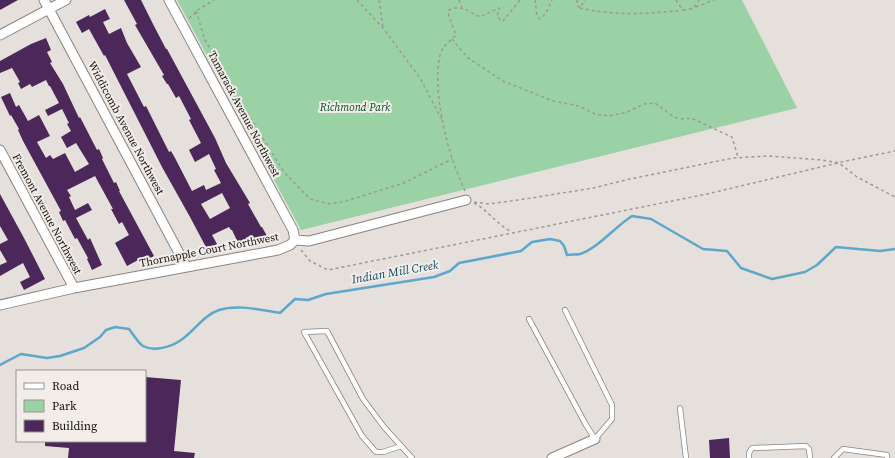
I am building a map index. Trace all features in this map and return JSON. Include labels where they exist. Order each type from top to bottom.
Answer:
[{"type":"street","name":"Widdicomb Avenue Northwest","points":[[44,0],[186,266]]},
{"type":"street","points":[[0,35],[66,0]]},
{"type":"street","name":"Tamarack Avenue Northwest","points":[[169,0],[293,230],[295,240]]},
{"type":"street","name":"Fremont Avenue Northwest","points":[[0,150],[74,288]]},
{"type":"street","name":"Thornapple Court Northwest","points":[[0,305],[74,288],[278,250],[290,245],[295,240],[309,241],[468,200]]},
{"type":"street","points":[[552,458],[595,439]]},
{"type":"lane","points":[[528,319],[595,439],[612,419],[612,405],[565,310]]},
{"type":"lane","points":[[401,446],[383,452],[376,452],[362,436],[304,332],[327,331],[364,400],[384,427],[412,458]]},
{"type":"lane","points":[[680,408],[686,458]]},
{"type":"lane","points":[[749,458],[752,448],[790,445],[806,446],[809,448],[810,458]]},
{"type":"lane","points":[[834,458],[843,449],[887,455],[888,458]]},
{"type":"path","points":[[181,22],[191,18],[196,11],[214,0]]},
{"type":"path","points":[[357,0],[383,28],[420,78],[443,122]]},
{"type":"path","points":[[379,0],[383,28]]},
{"type":"path","points":[[459,0],[462,8]]},
{"type":"path","points":[[512,232],[502,226],[487,212],[468,200],[452,159],[443,122],[438,82],[438,62],[443,48],[456,35],[448,13],[449,10],[462,8],[480,17],[499,8],[500,10],[497,15],[500,20],[503,21],[520,0]]},
{"type":"path","points":[[535,0],[537,16],[540,19],[546,13],[552,0]]},
{"type":"path","points":[[577,0],[577,5],[580,8],[595,12],[653,13],[694,8],[714,0]]},
{"type":"path","points":[[580,8],[585,0]]},
{"type":"path","points":[[676,0],[684,10]]},
{"type":"path","points":[[694,8],[699,0]]},
{"type":"path","points":[[196,11],[205,40],[252,121],[284,172],[310,198],[329,204],[346,202],[404,183],[452,159]]},
{"type":"path","points":[[452,39],[468,58],[503,81],[553,101],[579,106],[595,114],[608,116],[625,113],[644,104],[655,102],[674,117],[683,119],[691,118],[732,137],[738,158]]},
{"type":"path","points":[[295,240],[310,261],[328,270],[707,194],[895,151]]},
{"type":"path","points":[[468,200],[489,204],[533,198],[593,188],[630,179],[738,158],[768,156],[822,160],[839,163],[857,177],[895,197]]},
{"type":"green space","name":"Richmond Park","points":[[177,0],[742,0],[797,108],[301,230]]},
{"type":"building","points":[[0,0],[18,0],[0,10]]},
{"type":"building","points":[[124,0],[141,0],[215,138],[226,163],[250,203],[248,204],[267,236],[254,243],[252,239],[239,245],[229,227],[212,235],[217,244],[207,249],[162,167],[105,55],[104,56],[89,29],[82,33],[76,22],[105,9],[110,19],[103,22],[109,34],[121,28],[127,43],[141,67],[127,74],[192,191],[204,185],[206,190],[221,183],[214,170],[216,169],[209,154],[195,162],[189,150],[201,143],[189,120],[191,119],[179,96],[176,98],[162,76],[164,75],[135,25],[137,24]],"holes":[[[222,193],[230,208],[210,219],[201,204]]]},
{"type":"building","points":[[46,38],[51,50],[47,52],[52,62],[50,63],[63,84],[79,118],[80,117],[97,150],[99,149],[103,158],[102,159],[114,183],[116,182],[119,191],[154,256],[150,258],[153,263],[144,268],[140,259],[127,266],[115,243],[129,235],[122,222],[119,224],[111,209],[113,209],[95,176],[67,190],[71,196],[69,197],[75,210],[88,203],[92,210],[76,218],[88,240],[90,238],[102,265],[92,270],[87,259],[88,258],[77,238],[75,239],[65,220],[63,221],[59,212],[61,211],[1,97],[10,93],[16,107],[19,105],[28,121],[39,115],[50,136],[37,142],[46,158],[50,155],[53,159],[65,153],[75,172],[89,164],[76,143],[67,148],[61,137],[71,131],[62,109],[48,116],[45,110],[59,103],[46,80],[32,87],[30,84],[21,89],[18,83],[20,82],[12,68],[0,73],[0,61],[31,44]]},
{"type":"building","points":[[0,194],[45,279],[24,290],[20,282],[30,277],[23,263],[0,276],[0,265],[7,262],[0,250],[0,244],[8,240],[0,226]]},
{"type":"building","points":[[146,377],[181,380],[174,451],[195,453],[194,458],[68,458],[69,448],[45,446],[45,442],[146,442]]},
{"type":"building","points":[[729,438],[730,458],[710,458],[709,440]]},
{"type":"waterway","name":"Indian Mill Creek","points":[[0,365],[21,354],[47,358],[60,356],[84,348],[100,337],[106,330],[115,327],[129,329],[137,341],[147,348],[162,348],[181,340],[204,319],[219,310],[226,308],[241,308],[280,313],[295,299],[308,300],[326,294],[434,277],[450,271],[459,263],[521,251],[532,242],[550,239],[560,241],[564,246],[567,255],[580,254],[600,242],[632,216],[651,219],[703,249],[727,251],[741,268],[772,279],[805,272],[817,265],[836,247],[880,251],[895,249]]}]
